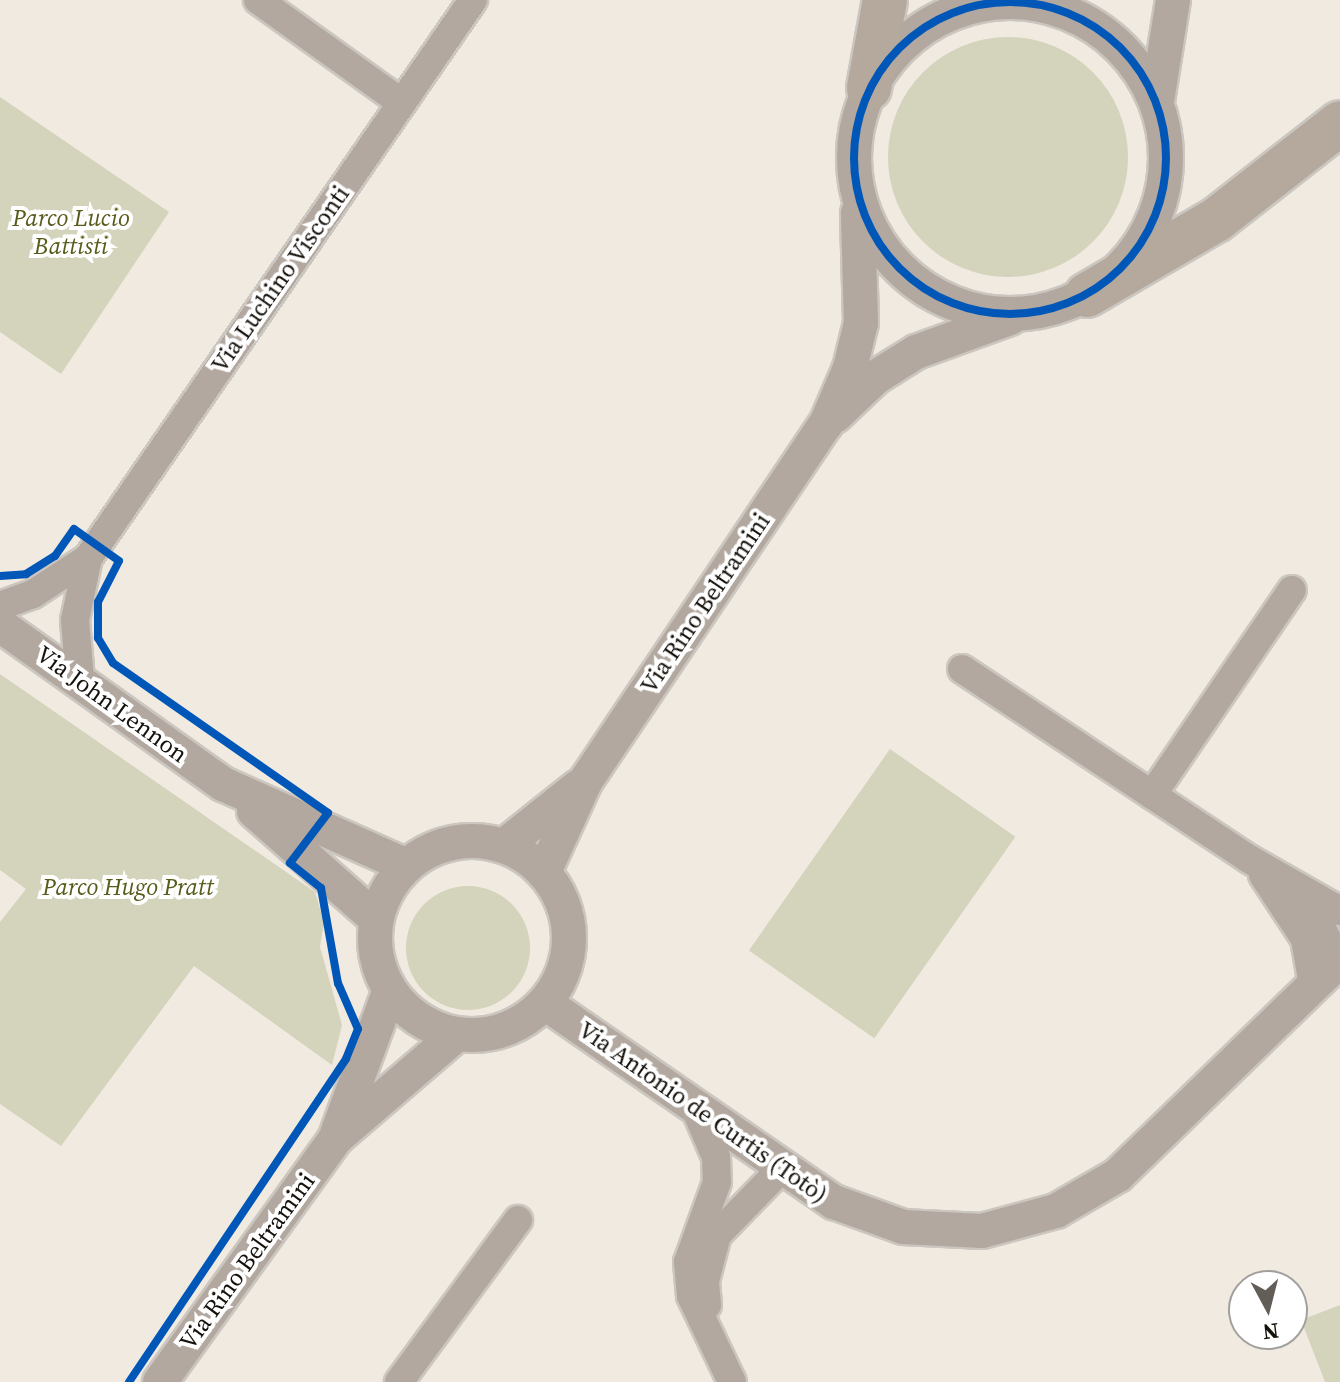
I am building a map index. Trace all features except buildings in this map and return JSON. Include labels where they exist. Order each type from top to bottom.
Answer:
[{"type":"main road","points":[[869,88],[885,0]]},
{"type":"main road","points":[[1087,295],[1216,220],[1340,123]]},
{"type":"street","points":[[258,0],[402,103]]},
{"type":"street","name":"Via Luchino Visconti","points":[[0,606],[33,594],[88,558],[473,0]]},
{"type":"street","points":[[1157,101],[1173,0]]},
{"type":"street","points":[[993,1],[1044,4],[1092,23],[1131,57],[1157,101],[1166,137],[1167,175],[1158,212],[1141,245],[1116,274],[1087,295]]},
{"type":"street","name":"Via Rino Beltramini","points":[[544,872],[585,782],[826,424],[850,368],[861,323],[855,135],[869,88],[899,46],[932,23],[993,1]]},
{"type":"street","points":[[1273,175],[1340,150]]},
{"type":"street","points":[[857,196],[870,231],[919,286],[950,303],[1019,314]]},
{"type":"street","name":"Via Rino Beltramini","points":[[826,424],[876,377],[916,352],[1019,314],[1087,295]]},
{"type":"street","name":"Via Luchino Visconti","points":[[80,680],[75,620],[88,558]]},
{"type":"street","points":[[1152,795],[1292,590]]},
{"type":"street","name":"Via John Lennon","points":[[0,625],[223,784],[375,918]]},
{"type":"street","points":[[962,669],[1249,859],[1306,895],[1340,911]]},
{"type":"street","name":"Via Rino Beltramini","points":[[504,846],[585,782]]},
{"type":"street","name":"Via John Lennon","points":[[223,784],[405,865]]},
{"type":"street","points":[[457,840],[504,846],[544,872],[558,889],[568,918],[569,949],[562,978],[545,1003],[519,1023],[489,1034],[456,1035],[413,1019],[390,990],[374,949],[375,918],[405,865],[429,849],[457,840]]},
{"type":"street","points":[[1249,859],[1280,895],[1305,939],[1313,985]]},
{"type":"street","points":[[1306,895],[1339,961]]},
{"type":"street","name":"Via Antonio de Curtis (Totò)","points":[[545,1003],[781,1169],[834,1202],[903,1227],[982,1231],[1056,1211],[1118,1175],[1339,961]]},
{"type":"street","name":"Via Rino Beltramini","points":[[335,1139],[390,990]]},
{"type":"street","name":"Via Rino Beltramini","points":[[160,1382],[335,1139],[456,1035]]},
{"type":"street","points":[[695,1108],[716,1157],[711,1206],[688,1262],[691,1296],[709,1326],[732,1382]]},
{"type":"street","points":[[709,1326],[705,1281],[717,1235],[781,1169]]},
{"type":"street","points":[[399,1382],[518,1220]]},
{"type":"green space","points":[[1008,37],[1054,46],[1075,57],[1093,72],[1108,90],[1119,111],[1128,157],[1119,203],[1108,224],[1093,242],[1075,257],[1054,268],[1008,277],[962,268],[941,257],[923,242],[908,224],[897,203],[888,157],[897,111],[908,90],[923,72],[941,57],[962,46]]},
{"type":"green space","name":"Parco Lucio Battisti","points":[[0,97],[169,212],[61,374],[0,332]]},
{"type":"green space","name":"Parco Hugo Pratt","points":[[0,674],[315,892],[324,922],[320,947],[342,1025],[332,1065],[194,966],[61,1146],[0,1104],[0,922],[26,889],[0,870]]},
{"type":"green space","points":[[890,749],[1015,837],[874,1038],[749,951]]},
{"type":"green space","points":[[468,886],[492,890],[512,904],[526,924],[530,948],[526,972],[512,992],[492,1006],[468,1010],[444,1006],[424,992],[410,972],[406,948],[410,924],[424,904],[444,890]]},
{"type":"green space","points":[[1340,1305],[1340,1382],[1325,1382],[1308,1338],[1308,1317]]},
{"type":"cycle path","points":[[995,2],[1025,2],[1070,13],[1097,28],[1121,47],[1140,71],[1155,98],[1166,143],[1166,158],[1166,173],[1155,218],[1140,245],[1121,269],[1097,288],[1070,303],[1025,314],[995,314],[965,308],[936,296],[911,279],[889,257],[872,232],[860,203],[854,173],[854,143],[860,113],[872,84],[889,59],[911,37],[936,20],[965,8],[995,2]]},
{"type":"cycle path","points":[[0,576],[26,574],[55,556],[74,529],[119,561],[98,602],[98,638],[113,663],[328,813],[290,863],[321,888],[338,983],[358,1029],[346,1059],[129,1382]]}]
